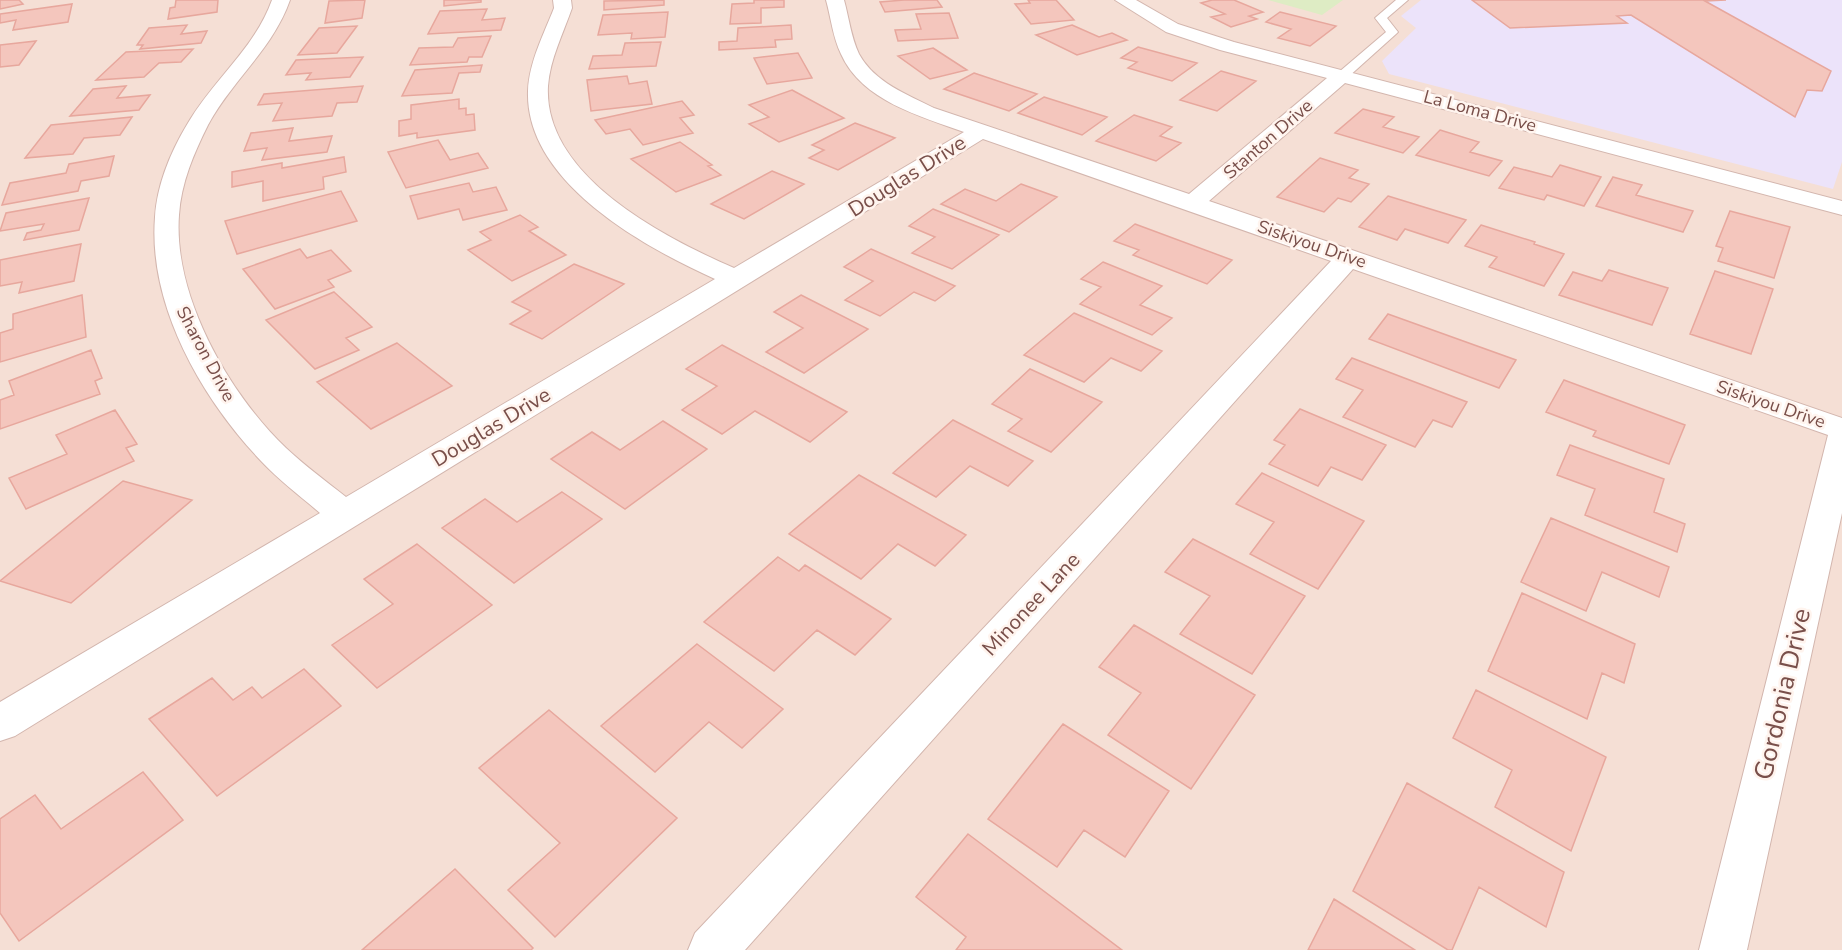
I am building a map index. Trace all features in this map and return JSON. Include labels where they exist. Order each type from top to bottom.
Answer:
[{"type":"street","name":"Sharon Drive","points":[[281,0],[265,35],[216,94],[197,124],[180,160],[166,219],[167,256],[172,287],[188,328],[216,379],[240,416],[274,455],[345,514]]},
{"type":"street","points":[[562,0],[562,8],[539,75],[538,102],[550,142],[574,178],[595,198],[684,256],[738,280]]},
{"type":"street","name":"Siskiyou Drive","points":[[835,0],[850,55],[861,71],[878,87],[927,112],[1842,429]]},
{"type":"street","name":"La Loma Drive","points":[[1124,0],[1146,15],[1199,38],[1842,208]]},
{"type":"street","name":"Stanton Drive","points":[[1193,204],[1343,75]]},
{"type":"street","name":"Douglas Drive","points":[[0,723],[738,280],[981,131]]},
{"type":"street","name":"Minonee Lane","points":[[712,950],[1349,257]]},
{"type":"street","name":"Gordonia Drive","points":[[1723,950],[1842,439]]},
{"type":"lane","points":[[1343,75],[1392,32],[1381,18],[1403,0]]},
{"type":"shaded area","points":[[0,0],[1842,0],[1842,950],[0,950]]},
{"type":"shaded area","points":[[1421,0],[1842,0],[1842,162],[1833,189],[1389,74],[1382,61],[1416,28],[1401,16]]},
{"type":"green space","points":[[1268,0],[1343,0],[1322,15]]},
{"type":"building","points":[[0,0],[19,0],[23,4],[0,9]]},
{"type":"building","points":[[176,0],[218,0],[217,12],[168,19],[170,8],[175,7]]},
{"type":"building","points":[[365,0],[362,18],[325,23],[329,1]]},
{"type":"building","points":[[444,0],[481,0],[481,2],[444,6]]},
{"type":"building","points":[[664,0],[664,5],[604,10],[604,1]]},
{"type":"building","points":[[754,0],[784,0],[784,7],[761,8],[761,23],[730,24],[732,4],[754,3]]},
{"type":"building","points":[[937,0],[942,7],[885,12],[880,2]]},
{"type":"building","points":[[1028,0],[1056,0],[1074,20],[1031,24],[1015,4],[1030,3]]},
{"type":"building","points":[[1212,0],[1234,0],[1263,12],[1249,16],[1257,19],[1231,27],[1211,17],[1225,14],[1201,3]]},
{"type":"building","points":[[1472,0],[1726,0],[1705,1],[1831,71],[1822,91],[1807,90],[1795,117],[1631,15],[1617,16],[1627,23],[1510,28]]},
{"type":"building","points":[[72,4],[68,22],[13,30],[16,20],[0,23],[0,14]]},
{"type":"building","points":[[487,9],[482,20],[505,18],[501,30],[428,34],[440,11]]},
{"type":"building","points":[[668,12],[665,37],[631,39],[632,33],[598,35],[603,15]]},
{"type":"building","points":[[1280,12],[1336,26],[1310,46],[1278,38],[1291,29],[1266,22]]},
{"type":"building","points":[[949,13],[958,38],[898,41],[895,30],[921,29],[916,14]]},
{"type":"building","points":[[187,25],[181,34],[207,31],[201,43],[140,49],[143,45],[137,45],[149,28]]},
{"type":"building","points":[[791,25],[792,39],[775,40],[776,47],[719,50],[719,42],[737,41],[738,28]]},
{"type":"building","points":[[1072,25],[1099,37],[1112,33],[1127,40],[1077,55],[1036,35]]},
{"type":"building","points":[[357,26],[337,53],[298,55],[319,28]]},
{"type":"building","points":[[491,36],[482,57],[469,57],[467,62],[410,65],[419,48],[453,47],[458,38]]},
{"type":"building","points":[[36,41],[19,65],[0,67],[0,45]]},
{"type":"building","points":[[661,42],[656,66],[589,69],[593,56],[622,55],[625,43]]},
{"type":"building","points":[[1138,47],[1197,63],[1172,81],[1128,68],[1137,62],[1121,58]]},
{"type":"building","points":[[933,48],[967,70],[930,79],[898,56]]},
{"type":"building","points":[[193,49],[181,62],[159,63],[144,77],[96,80],[126,52]]},
{"type":"building","points":[[798,53],[812,78],[767,84],[754,58]]},
{"type":"building","points":[[363,57],[350,77],[306,80],[311,73],[286,75],[296,60]]},
{"type":"building","points":[[482,65],[480,72],[459,73],[452,93],[402,96],[415,70]]},
{"type":"building","points":[[1221,71],[1256,81],[1217,111],[1180,100]]},
{"type":"building","points":[[974,73],[1037,94],[1009,111],[944,89]]},
{"type":"building","points":[[627,76],[629,84],[647,81],[652,104],[591,111],[587,80]]},
{"type":"building","points":[[126,86],[117,98],[150,95],[139,110],[70,116],[93,89]]},
{"type":"building","points":[[363,86],[357,102],[337,103],[332,116],[273,121],[282,103],[258,105],[264,94]]},
{"type":"building","points":[[792,90],[844,118],[779,142],[749,124],[769,117],[749,105]]},
{"type":"building","points":[[1044,97],[1107,117],[1082,135],[1018,113]]},
{"type":"building","points":[[459,99],[459,109],[466,108],[466,115],[474,114],[475,130],[417,138],[417,133],[399,136],[399,121],[411,119],[411,105]]},
{"type":"building","points":[[682,101],[694,115],[680,118],[693,133],[643,145],[630,129],[606,134],[595,120]]},
{"type":"building","points":[[1363,109],[1394,117],[1383,127],[1419,137],[1403,153],[1335,133]]},
{"type":"building","points":[[1134,115],[1172,127],[1160,136],[1181,143],[1156,161],[1096,141]]},
{"type":"building","points":[[132,117],[120,135],[84,138],[73,154],[25,158],[51,125]]},
{"type":"building","points":[[855,123],[895,138],[838,170],[809,158],[824,150],[812,145]]},
{"type":"building","points":[[293,128],[289,141],[332,136],[327,152],[262,160],[267,148],[244,151],[251,133]]},
{"type":"building","points":[[1440,130],[1479,142],[1470,152],[1502,161],[1489,176],[1416,155]]},
{"type":"building","points":[[438,140],[450,160],[478,153],[488,168],[406,188],[388,152]]},
{"type":"building","points":[[680,142],[712,165],[708,166],[721,175],[676,192],[631,159]]},
{"type":"building","points":[[114,156],[109,176],[81,181],[78,191],[2,205],[10,183],[66,173],[69,164]]},
{"type":"building","points":[[344,157],[346,172],[323,177],[324,189],[263,201],[263,181],[232,187],[232,172],[282,163],[282,168]]},
{"type":"building","points":[[1320,158],[1358,170],[1349,178],[1369,184],[1351,202],[1338,198],[1324,212],[1277,197]]},
{"type":"building","points":[[1560,165],[1601,177],[1584,206],[1547,195],[1544,200],[1499,188],[1514,167],[1552,177]]},
{"type":"building","points":[[772,171],[804,184],[744,219],[711,204]]},
{"type":"building","points":[[1613,177],[1642,185],[1636,195],[1693,211],[1683,232],[1596,206]]},
{"type":"building","points":[[469,183],[473,192],[496,187],[507,210],[463,220],[459,209],[418,219],[410,196]]},
{"type":"building","points":[[1021,184],[1057,197],[1009,232],[941,204],[965,189],[996,201]]},
{"type":"building","points":[[341,191],[357,221],[237,254],[225,221]]},
{"type":"building","points":[[1388,196],[1466,220],[1448,243],[1405,229],[1397,240],[1359,227]]},
{"type":"building","points":[[89,198],[79,230],[24,240],[27,233],[41,230],[44,224],[0,231],[6,213]]},
{"type":"building","points":[[933,209],[999,235],[952,269],[912,253],[935,237],[909,226]]},
{"type":"building","points":[[1730,211],[1790,227],[1774,278],[1718,261],[1723,248],[1716,246]]},
{"type":"building","points":[[520,215],[538,227],[529,231],[566,255],[512,281],[468,250],[491,240],[480,232]]},
{"type":"building","points":[[1135,224],[1232,260],[1207,284],[1133,255],[1139,250],[1114,241]]},
{"type":"building","points":[[1481,225],[1564,254],[1544,286],[1489,267],[1497,257],[1465,246]]},
{"type":"building","points":[[81,244],[74,281],[19,293],[22,282],[0,286],[0,260]]},
{"type":"building","points":[[300,249],[307,258],[331,250],[351,271],[328,280],[334,287],[275,309],[243,269]]},
{"type":"building","points":[[871,249],[955,286],[935,301],[914,292],[880,316],[845,300],[873,281],[844,267]]},
{"type":"building","points":[[1103,262],[1162,286],[1140,305],[1172,318],[1152,335],[1080,304],[1101,287],[1081,279]]},
{"type":"building","points":[[574,264],[624,284],[542,339],[510,324],[531,311],[512,302]]},
{"type":"building","points":[[1609,270],[1668,288],[1652,325],[1559,295],[1573,272],[1602,281]]},
{"type":"building","points":[[1715,271],[1773,289],[1751,354],[1690,334]]},
{"type":"building","points":[[334,292],[372,327],[346,338],[359,350],[315,369],[266,320]]},
{"type":"building","points":[[82,295],[86,337],[0,362],[0,333],[13,329],[13,314]]},
{"type":"building","points":[[801,295],[868,329],[804,373],[766,352],[803,328],[774,312]]},
{"type":"building","points":[[1074,313],[1162,351],[1141,371],[1111,358],[1084,382],[1024,355]]},
{"type":"building","points":[[1388,314],[1516,360],[1499,388],[1369,339]]},
{"type":"building","points":[[397,343],[452,386],[371,429],[317,382]]},
{"type":"building","points":[[722,345],[847,412],[810,442],[755,411],[722,434],[682,410],[717,386],[686,369]]},
{"type":"building","points":[[91,350],[102,378],[95,381],[100,394],[0,429],[0,400],[14,395],[9,381]]},
{"type":"building","points":[[1352,358],[1467,402],[1452,427],[1433,420],[1415,447],[1343,417],[1363,390],[1336,379]]},
{"type":"building","points":[[1030,369],[1102,402],[1051,452],[1008,431],[1022,419],[992,404]]},
{"type":"building","points":[[1564,380],[1685,425],[1669,464],[1593,436],[1596,431],[1546,412]]},
{"type":"building","points":[[1300,409],[1386,445],[1362,480],[1331,467],[1318,486],[1269,464],[1285,445],[1274,440]]},
{"type":"building","points":[[115,410],[137,444],[126,448],[134,461],[26,509],[9,478],[67,454],[56,435]]},
{"type":"building","points":[[953,420],[1033,461],[1008,486],[970,466],[936,497],[893,473]]},
{"type":"building","points":[[663,421],[707,449],[625,509],[551,459],[592,432],[620,450]]},
{"type":"building","points":[[1570,445],[1664,479],[1654,512],[1685,524],[1677,552],[1585,515],[1595,489],[1557,475]]},
{"type":"building","points":[[1262,473],[1364,521],[1318,589],[1250,554],[1274,522],[1236,504]]},
{"type":"building","points":[[859,475],[966,535],[935,566],[898,544],[861,579],[789,534]]},
{"type":"building","points":[[123,481],[192,500],[71,603],[0,581]]},
{"type":"building","points":[[562,492],[602,519],[514,583],[442,528],[485,499],[517,522]]},
{"type":"building","points":[[1551,518],[1669,567],[1659,597],[1602,572],[1586,611],[1521,582]]},
{"type":"building","points":[[1193,539],[1305,596],[1252,674],[1180,634],[1210,596],[1165,572]]},
{"type":"building","points":[[417,544],[492,605],[377,688],[332,645],[393,604],[364,579]]},
{"type":"building","points":[[778,557],[799,571],[805,565],[891,619],[855,655],[817,630],[774,671],[704,622]]},
{"type":"building","points":[[1522,593],[1635,644],[1624,683],[1602,673],[1587,719],[1488,671]]},
{"type":"building","points":[[1134,625],[1255,695],[1191,789],[1108,735],[1141,693],[1099,667]]},
{"type":"building","points":[[697,644],[783,709],[742,748],[709,722],[655,772],[601,726]]},
{"type":"building","points":[[304,669],[341,706],[217,796],[149,719],[212,678],[233,700],[252,687],[262,698]]},
{"type":"building","points":[[1476,690],[1606,757],[1571,851],[1495,807],[1512,770],[1453,738]]},
{"type":"building","points":[[549,710],[677,818],[555,937],[508,890],[560,843],[479,768]]},
{"type":"building","points":[[1063,724],[1169,791],[1125,857],[1084,830],[1057,867],[988,819]]},
{"type":"building","points":[[143,772],[183,820],[19,941],[0,913],[0,819],[35,795],[61,829]]},
{"type":"building","points":[[1407,783],[1564,872],[1546,927],[1479,887],[1452,950],[1448,950],[1353,891]]},
{"type":"building","points":[[968,834],[1122,950],[956,950],[966,937],[916,897]]},
{"type":"building","points":[[455,869],[533,948],[531,950],[362,950]]},
{"type":"building","points":[[1334,899],[1415,950],[1308,950]]}]
